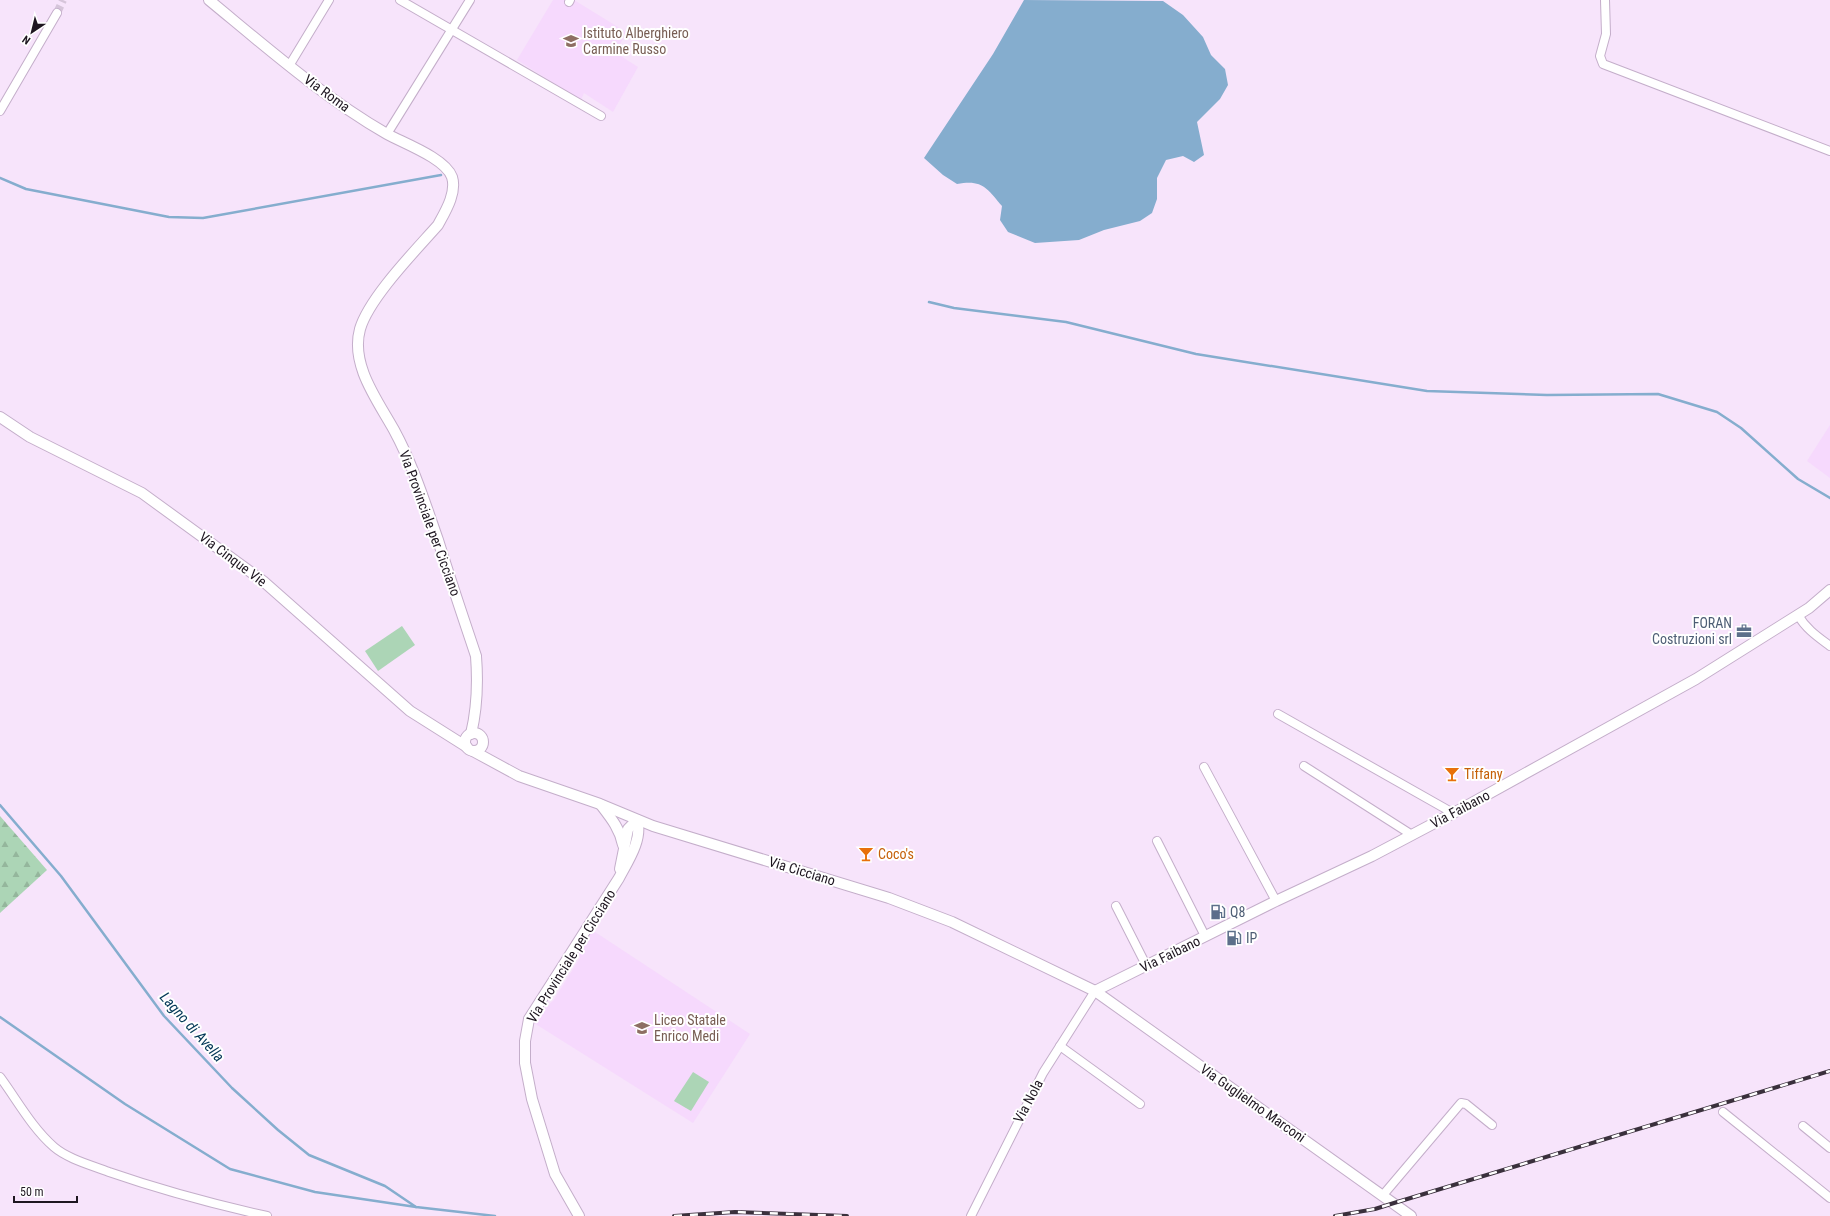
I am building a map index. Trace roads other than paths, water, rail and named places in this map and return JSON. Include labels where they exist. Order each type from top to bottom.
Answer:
[{"type":"street","name":"Via Roma","points":[[209,0],[289,66],[387,134],[435,159],[444,166],[452,176]]},
{"type":"street","points":[[289,66],[329,0]]},
{"type":"street","points":[[402,0],[602,116]]},
{"type":"street","points":[[387,134],[470,0]]},
{"type":"street","points":[[1606,0],[1606,34],[1600,56],[1603,64],[1830,151]]},
{"type":"street","points":[[0,111],[57,13]]},
{"type":"street","name":"Via Provinciale per Cicciano","points":[[452,176],[449,205],[438,225],[367,311],[360,330],[358,343],[360,361],[368,384],[404,449],[424,499],[476,656],[477,671],[475,715],[469,735]]},
{"type":"street","name":"Via Cinque Vie","points":[[0,417],[30,437],[142,493],[173,514],[263,581],[410,711],[470,749]]},
{"type":"street","name":"Via Faibano","points":[[1096,991],[1204,936],[1372,856],[1453,813],[1696,679],[1798,615],[1830,590]]},
{"type":"street","points":[[1798,615],[1803,624],[1809,630],[1830,646]]},
{"type":"street","points":[[1278,714],[1453,813]]},
{"type":"street","name":"Via Provinciale per Cicciano","points":[[475,715],[482,739]]},
{"type":"street","name":"Via Cinque Vie","points":[[444,733],[469,735]]},
{"type":"street","points":[[476,734],[482,739],[480,749],[470,749],[466,743],[469,735],[476,734]]},
{"type":"street","name":"Via Cicciano","points":[[482,739],[490,754],[502,767]]},
{"type":"street","name":"Via Cicciano","points":[[470,749],[502,767],[538,784],[600,804],[653,826],[889,898],[924,911],[952,922],[1096,991]]},
{"type":"street","points":[[1304,766],[1412,835]]},
{"type":"street","points":[[1204,767],[1276,901]]},
{"type":"street","name":"Via Provinciale per Cicciano","points":[[600,804],[615,824],[621,836],[624,849]]},
{"type":"street","name":"Via Provinciale per Cicciano","points":[[578,1216],[555,1174],[537,1114],[525,1063],[525,1041],[529,1019],[619,878],[635,845],[639,830],[637,820]]},
{"type":"street","name":"Via Provinciale per Cicciano","points":[[619,878],[628,830],[637,820]]},
{"type":"street","name":"Via Provinciale per Cicciano","points":[[635,845],[645,832],[653,826]]},
{"type":"street","points":[[1157,841],[1204,936]]},
{"type":"street","points":[[1116,906],[1146,965]]},
{"type":"street","name":"Via Nola","points":[[971,1216],[1042,1074],[1096,991]]},
{"type":"street","name":"Via Guglielmo Marconi","points":[[1096,991],[1411,1216]]},
{"type":"street","points":[[1060,1046],[1140,1104]]},
{"type":"street","points":[[0,1077],[44,1138],[55,1148],[84,1163],[156,1187],[209,1203],[267,1216]]},
{"type":"street","points":[[1383,1195],[1461,1103],[1466,1104],[1492,1125]]},
{"type":"street","points":[[1722,1112],[1830,1198]]},
{"type":"street","points":[[1803,1126],[1830,1148]]},
{"type":"water","points":[[1024,0],[1163,1],[1183,15],[1203,37],[1211,55],[1225,69],[1228,85],[1220,99],[1197,122],[1204,155],[1194,162],[1183,156],[1166,160],[1157,178],[1157,199],[1152,213],[1140,221],[1104,230],[1079,240],[1035,243],[1008,232],[1000,220],[1002,206],[983,186],[972,183],[957,184],[943,175],[924,158],[993,54]]},
{"type":"waterway","points":[[0,178],[26,189],[169,217],[203,218],[441,175]]},
{"type":"waterway","points":[[929,302],[954,308],[1066,322],[1196,354],[1427,391],[1547,395],[1658,394],[1717,412],[1741,428],[1798,479],[1830,498]]},
{"type":"waterway","name":"Lagno di Avella","points":[[0,805],[61,876],[164,1016],[232,1088],[278,1130],[309,1155],[385,1186],[416,1207]]},
{"type":"waterway","points":[[0,1017],[125,1104],[230,1169],[315,1192],[416,1207],[495,1216]]},
{"type":"tunnel","points":[[57,13],[63,0]]},
{"type":"railway","points":[[1335,1216],[1375,1209],[1830,1071]]},
{"type":"railway","points":[[674,1216],[735,1212],[847,1216]]},
{"type":"place","name":"Istituto Alberghiero Carmine Russo","points":[[571,41]]},
{"type":"place","name":"FORAN Costruzioni srl","points":[[1744,631]]},
{"type":"place","name":"Tiffany","points":[[1452,774]]},
{"type":"place","name":"Coco's","points":[[866,854]]},
{"type":"place","name":"Q8","points":[[1218,912]]},
{"type":"place","name":"IP","points":[[1234,938]]},
{"type":"place","name":"Liceo Statale Enrico Medi","points":[[642,1028]]}]
